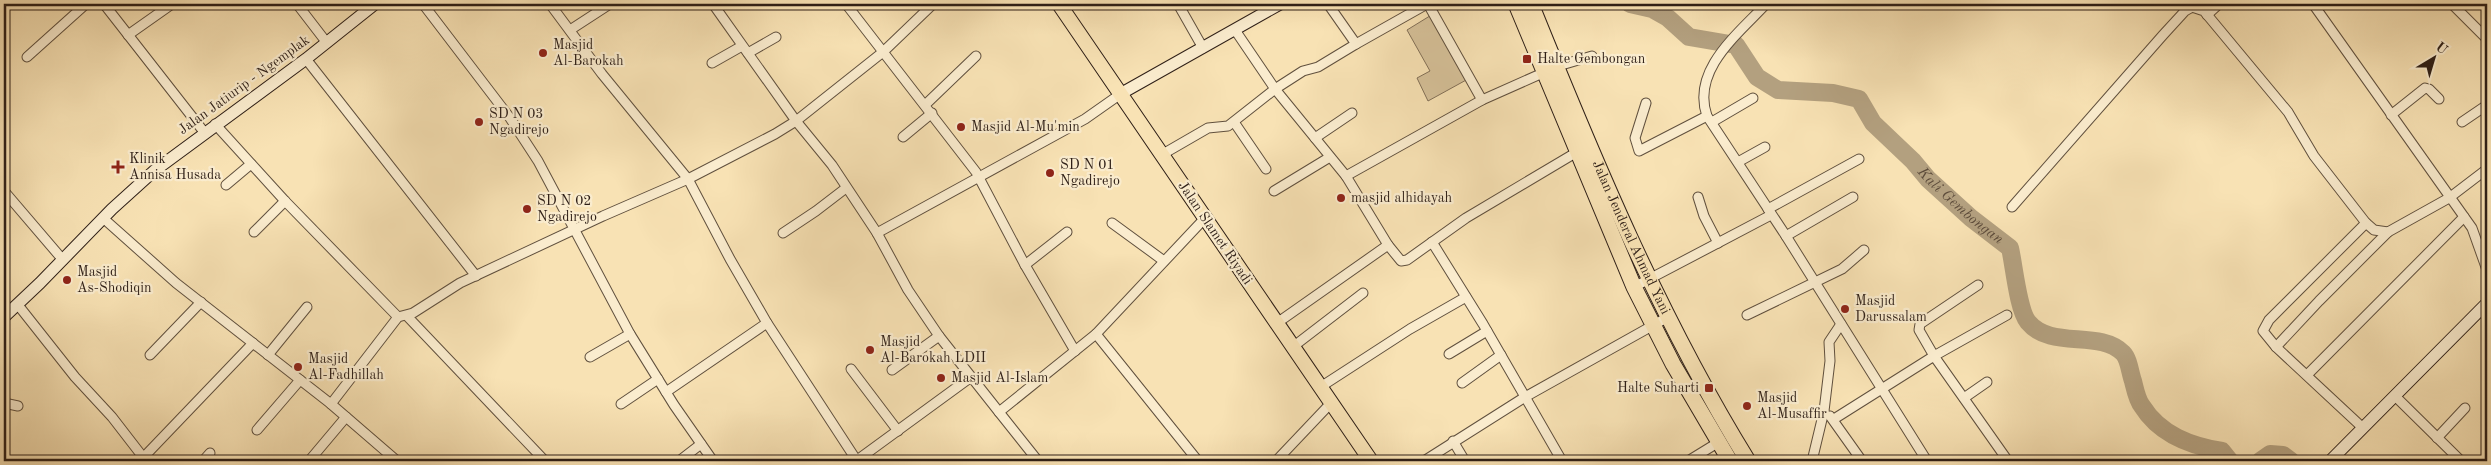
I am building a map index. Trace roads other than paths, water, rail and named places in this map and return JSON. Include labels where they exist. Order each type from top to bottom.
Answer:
[{"type":"highway","name":"Jalan Jenderal Ahmad Yani","points":[[1516,4],[1551,69],[1648,280],[1689,359],[1748,461]]},
{"type":"highway","name":"Jalan Jenderal Ahmad Yani","points":[[1531,4],[1576,152],[1634,287],[1652,326],[1730,461]]},
{"type":"main road","name":"Jalan Slamet Riyadi","points":[[1059,4],[1322,386],[1371,461]]},
{"type":"street","points":[[26,57],[86,4]]},
{"type":"street","points":[[104,4],[204,132]]},
{"type":"street","points":[[128,35],[172,4]]},
{"type":"street","points":[[297,4],[327,43]]},
{"type":"street","name":"Jalan Jatiurip - Ngemplak","points":[[4,317],[103,218],[154,171],[204,132],[306,59],[375,4]]},
{"type":"street","points":[[423,4],[510,118],[543,169],[630,334],[658,380],[713,461]]},
{"type":"street","points":[[550,4],[602,74],[688,179],[767,324],[857,461],[971,377]]},
{"type":"street","points":[[570,30],[610,4]]},
{"type":"street","points":[[713,4],[796,121],[832,165],[878,233],[908,290],[938,336],[1038,461]]},
{"type":"street","points":[[846,4],[932,113],[979,178],[1025,265],[1075,351]]},
{"type":"street","points":[[331,404],[402,316],[476,276],[575,229],[688,179],[796,121],[882,52],[933,4]]},
{"type":"street","points":[[1178,4],[1203,48]]},
{"type":"street","points":[[878,233],[1085,119],[1122,94],[1280,4]]},
{"type":"street","points":[[1328,4],[1356,44]]},
{"type":"street","points":[[1163,154],[1208,128],[1228,126],[1275,89],[1303,71],[1318,67],[1427,4],[1482,100]]},
{"type":"street","points":[[1766,4],[1714,62],[1705,83],[1704,107],[1927,461]]},
{"type":"street","points":[[2207,15],[2220,4]]},
{"type":"street","points":[[2312,4],[2474,232],[2487,270]]},
{"type":"street","points":[[2452,4],[2487,39]]},
{"type":"street","points":[[2012,208],[2090,116],[2185,11],[2196,7],[2207,15],[2288,112],[2314,156],[2366,223],[2374,230],[2388,232]]},
{"type":"street","points":[[1235,30],[1275,89],[1346,176],[1388,245],[1399,259],[1404,261],[1494,200],[1576,152]]},
{"type":"street","points":[[712,63],[776,37]]},
{"type":"street","points":[[925,105],[976,56]]},
{"type":"street","points":[[1346,176],[1482,100],[1551,69],[1592,56]]},
{"type":"street","points":[[306,59],[476,276]]},
{"type":"street","points":[[2391,116],[2424,88],[2429,89],[2439,99]]},
{"type":"street","points":[[1646,103],[1635,138],[1639,151],[1753,98]]},
{"type":"street","points":[[2462,122],[2487,105]]},
{"type":"street","points":[[903,137],[932,113]]},
{"type":"street","points":[[1315,138],[1352,113]]},
{"type":"street","points":[[1234,122],[1266,169]]},
{"type":"street","points":[[215,124],[285,201],[545,461]]},
{"type":"street","points":[[1738,162],[1765,147]]},
{"type":"street","points":[[1274,191],[1330,156]]},
{"type":"street","points":[[1634,287],[1718,243],[1859,159]]},
{"type":"street","points":[[226,185],[251,164]]},
{"type":"street","points":[[2276,348],[2319,301],[2388,232],[2449,198],[2487,169]]},
{"type":"street","points":[[782,233],[816,211],[846,188]]},
{"type":"street","points":[[4,191],[63,260]]},
{"type":"street","points":[[1786,236],[1853,197]]},
{"type":"street","points":[[1698,198],[1704,216],[1718,243]]},
{"type":"street","points":[[254,232],[285,201]]},
{"type":"street","points":[[2307,375],[2464,217]]},
{"type":"street","points":[[103,218],[201,302],[331,404],[397,461]]},
{"type":"street","points":[[999,412],[1096,334],[1205,218]]},
{"type":"street","points":[[1112,223],[1164,261]]},
{"type":"street","points":[[2363,428],[2264,336],[2263,328],[2366,223]]},
{"type":"street","points":[[1025,265],[1067,232]]},
{"type":"street","points":[[1432,242],[1487,331],[1562,461]]},
{"type":"street","points":[[1277,323],[1388,245]]},
{"type":"street","points":[[1747,315],[1815,284],[1852,263],[1864,250]]},
{"type":"street","points":[[1978,285],[1920,324],[1919,330],[1934,356],[2008,461]]},
{"type":"street","points":[[1294,346],[1324,325],[1363,293]]},
{"type":"street","points":[[1322,386],[1410,329],[1466,297]]},
{"type":"street","points":[[150,355],[201,302]]},
{"type":"street","points":[[2330,461],[2487,303]]},
{"type":"street","points":[[18,305],[75,377],[112,417],[143,460],[253,343]]},
{"type":"street","points":[[268,355],[307,307]]},
{"type":"street","points":[[1834,419],[1934,356],[2007,315]]},
{"type":"street","points":[[1424,461],[1525,397],[1668,317]]},
{"type":"street","points":[[666,392],[767,324]]},
{"type":"street","points":[[1812,461],[1824,411],[1830,361],[1829,342],[1841,324]]},
{"type":"street","points":[[1449,354],[1487,331]]},
{"type":"street","points":[[590,357],[630,334]]},
{"type":"street","points":[[1096,334],[1198,461]]},
{"type":"street","points":[[892,370],[938,336]]},
{"type":"street","points":[[1462,383],[1501,355]]},
{"type":"street","points":[[851,369],[898,431]]},
{"type":"street","points":[[257,430],[300,380]]},
{"type":"street","points":[[621,404],[658,380]]},
{"type":"street","points":[[1964,398],[1987,382]]},
{"type":"street","points":[[2395,396],[2461,461]]},
{"type":"street","points":[[4,403],[18,406]]},
{"type":"street","points":[[1276,461],[1332,403]]},
{"type":"street","points":[[2437,438],[2465,408]]},
{"type":"street","points":[[1824,411],[1834,419],[1862,461]]},
{"type":"street","points":[[309,461],[346,417]]},
{"type":"street","points":[[1453,441],[1465,461]]},
{"type":"street","points":[[1688,461],[1719,442]]},
{"type":"street","points":[[679,461],[701,444]]},
{"type":"street","points":[[203,461],[210,453]]},
{"type":"waterway","name":"Kali Gembongan","points":[[1630,4],[1652,9],[1668,18],[1689,37],[1736,45],[1757,77],[1778,90],[1833,93],[1859,99],[1873,123],[1913,161],[1928,179],[1971,218],[2010,248],[2019,298],[2028,322],[2038,330],[2049,335],[2101,342],[2113,346],[2125,356],[2140,404],[2158,425],[2177,438],[2199,446],[2222,451],[2230,461]]},
{"type":"waterway","name":"Kali Gembongan","points":[[2260,461],[2270,454],[2283,455],[2291,461]]},
{"type":"place","name":"Masjid Al-Barokah","points":[[543,53]]},
{"type":"place","name":"Halte Gembongan","points":[[1527,59]]},
{"type":"place","name":"SD N 03 Ngadirejo","points":[[479,122]]},
{"type":"place","name":"Masjid Al-Mu'min","points":[[961,127]]},
{"type":"place","name":"Klinik Annisa Husada","points":[[118,167]]},
{"type":"place","name":"SD N 01 Ngadirejo","points":[[1050,173]]},
{"type":"place","name":"masjid alhidayah","points":[[1341,198]]},
{"type":"place","name":"SD N 02 Ngadirejo","points":[[527,209]]},
{"type":"place","name":"Masjid As-Shodiqin","points":[[67,280]]},
{"type":"place","name":"Masjid Darussalam","points":[[1845,309]]},
{"type":"place","name":"Masjid Al-Barokah LDII","points":[[870,350]]},
{"type":"place","name":"Masjid Al-Fadhillah","points":[[298,367]]},
{"type":"place","name":"Masjid Al-Islam","points":[[941,378]]},
{"type":"place","name":"Halte Suharti","points":[[1709,388]]},
{"type":"place","name":"Masjid Al-Musaffir","points":[[1747,406]]}]
